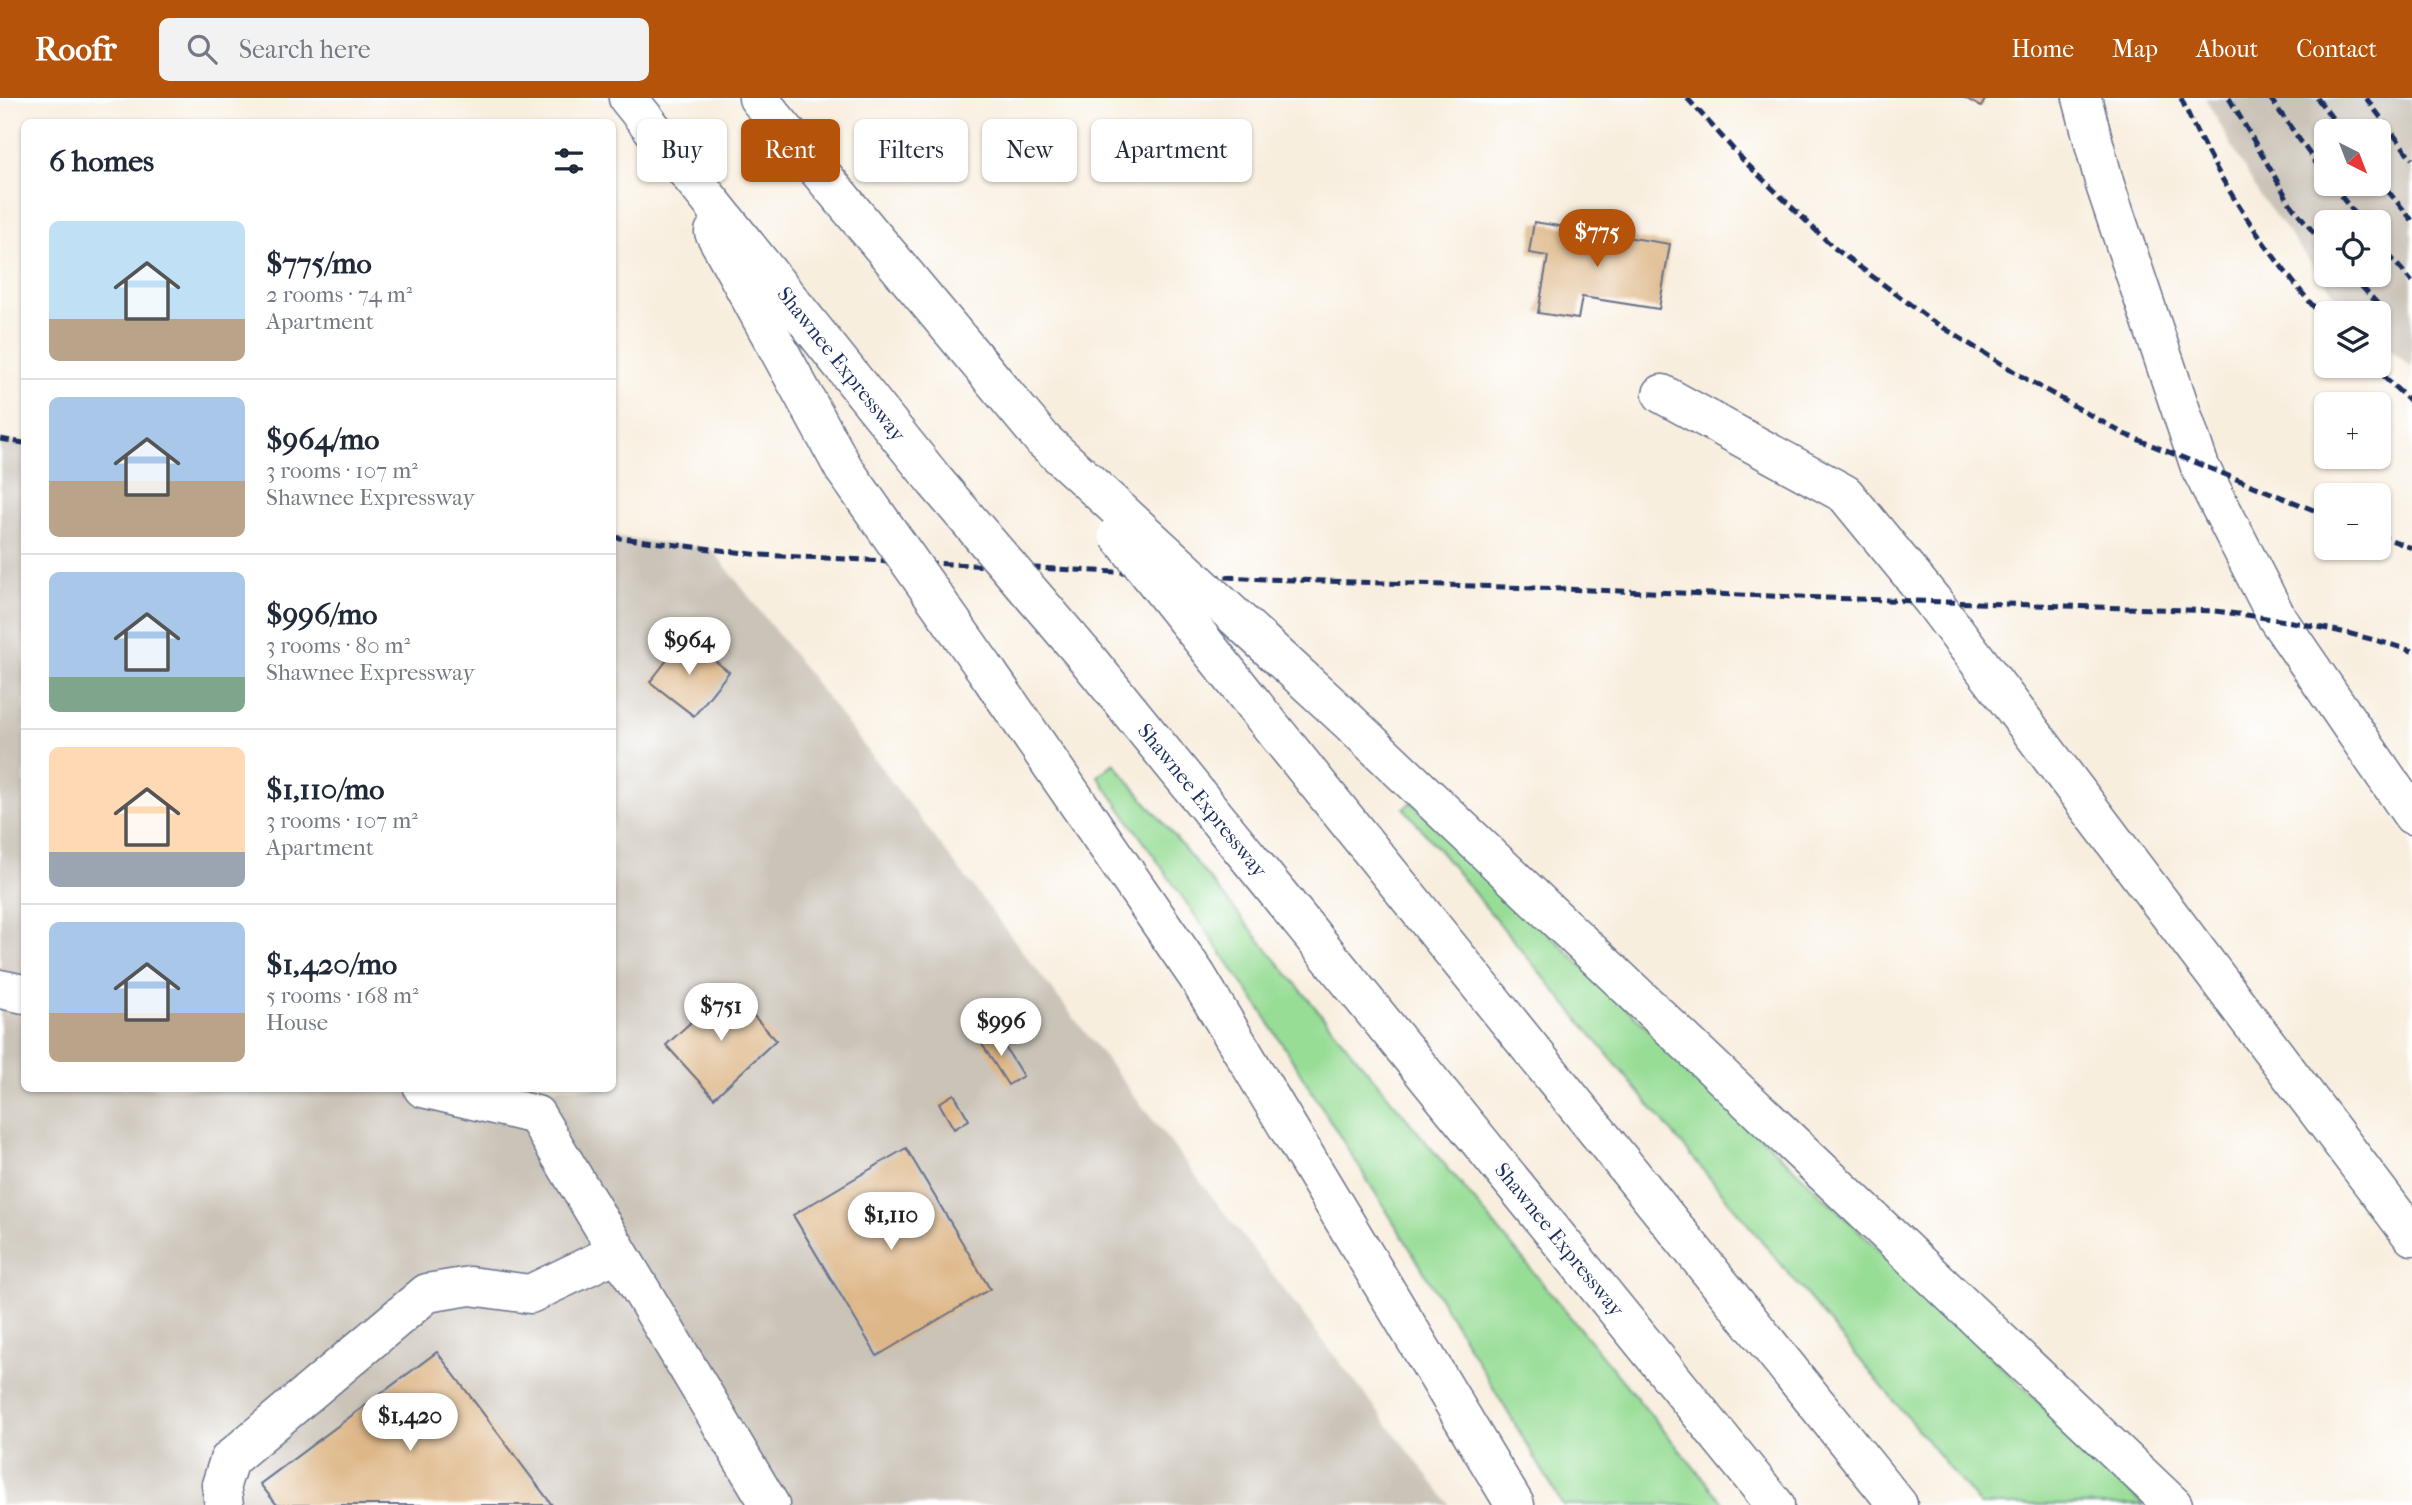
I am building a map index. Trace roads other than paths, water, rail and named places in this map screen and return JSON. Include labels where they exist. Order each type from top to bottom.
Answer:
[{"type":"main road","name":"Shawnee Expressway","points":[[628,98],[646,119]]},
{"type":"main road","points":[[758,98],[1043,440],[1898,1505]]},
{"type":"main road","points":[[2082,98],[2105,185],[2200,467],[2277,618],[2412,815]]},
{"type":"main road","points":[[686,182],[844,469],[1197,976],[1515,1505]]},
{"type":"main road","name":"Shawnee Expressway","points":[[697,182],[935,481],[1085,656],[1775,1505]]},
{"type":"main road","points":[[1661,394],[1845,494],[1932,600],[2412,1236]]},
{"type":"main road","points":[[1043,440],[1343,716],[2173,1505]]},
{"type":"main road","points":[[0,989],[21,993]]},
{"type":"main road","points":[[440,1092],[536,1115],[770,1505]]},
{"type":"main road","points":[[224,1505],[221,1485],[229,1460],[427,1293],[470,1286],[530,1294],[618,1252]]},
{"type":"railway","points":[[1687,98],[1744,161],[1833,247],[1931,320],[2026,379],[2124,434],[2314,510]]},
{"type":"railway","points":[[2181,98],[2227,187],[2264,243],[2314,307]]},
{"type":"railway","points":[[2229,98],[2290,203],[2314,233]]},
{"type":"railway","points":[[2270,98],[2314,160]]},
{"type":"railway","points":[[2317,98],[2333,119]]},
{"type":"railway","points":[[2366,98],[2412,159]]},
{"type":"railway","points":[[2391,195],[2412,220]]},
{"type":"railway","points":[[2341,196],[2352,210]]},
{"type":"railway","points":[[2391,257],[2412,282]]},
{"type":"railway","points":[[2362,287],[2375,301]]},
{"type":"railway","points":[[2385,378],[2412,403]]},
{"type":"railway","points":[[0,439],[21,442]]},
{"type":"railway","points":[[616,537],[761,555],[1265,579],[2214,611],[2314,626],[2412,651]]},
{"type":"railway","points":[[2391,540],[2412,548]]}]
